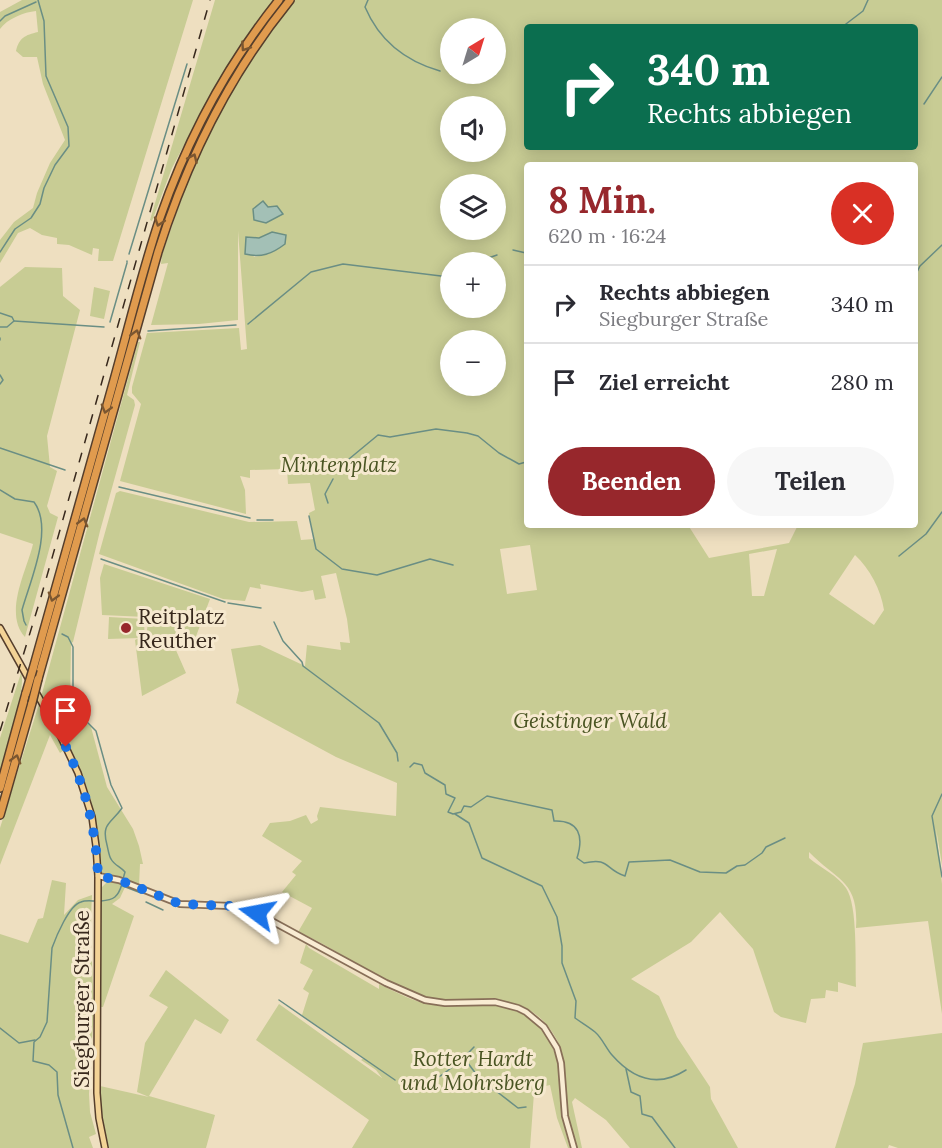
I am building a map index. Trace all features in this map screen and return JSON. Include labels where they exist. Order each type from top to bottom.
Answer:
[{"type":"highway","points":[[0,788],[141,282],[170,192],[192,139],[217,93],[245,47],[279,0]]},
{"type":"highway","points":[[0,814],[158,252],[177,195],[224,97],[261,38],[290,0]]},
{"type":"main road","name":"Siegburger Straße","points":[[0,628],[66,747],[84,788],[92,817],[98,876],[97,1093],[105,1148]]},
{"type":"street","points":[[98,876],[128,883],[180,904],[230,906],[257,913],[386,983],[424,1000],[445,1003],[495,1002],[518,1008],[532,1016],[549,1034],[560,1056],[565,1116],[574,1148]]},
{"type":"green space","points":[[22,0],[193,0],[113,261],[98,261],[99,249],[93,248],[92,255],[69,245],[57,244],[57,238],[42,235],[30,228],[18,233],[0,263],[0,240],[14,222],[33,208],[50,163],[65,140],[43,84],[37,57],[23,57],[16,51],[23,38],[38,32],[36,11],[16,17],[0,29],[0,12]]},
{"type":"green space","points":[[215,0],[274,0],[240,45],[193,128],[172,168],[152,221],[150,220]]},
{"type":"green space","name":"Geistinger Wald","points":[[295,0],[942,0],[942,865],[936,828],[942,884],[942,1014],[928,921],[856,928],[856,912],[850,891],[837,876],[809,852],[809,858],[839,880],[850,896],[856,950],[856,987],[838,982],[838,992],[826,990],[825,998],[811,999],[806,1023],[781,1017],[774,1012],[753,949],[720,912],[691,942],[631,979],[659,996],[677,1037],[710,1087],[711,1099],[738,1148],[630,1148],[606,1120],[575,1098],[572,1102],[582,1148],[575,1148],[566,1112],[562,1054],[557,1040],[543,1021],[528,1009],[510,1003],[435,1000],[416,995],[298,932],[312,908],[282,892],[296,875],[292,872],[302,861],[262,836],[270,823],[290,821],[306,815],[311,824],[318,820],[320,807],[396,816],[397,783],[336,757],[236,703],[239,690],[231,649],[260,645],[305,666],[307,645],[341,650],[340,642],[350,643],[336,573],[321,576],[326,598],[315,600],[313,590],[302,592],[260,584],[261,589],[250,587],[245,601],[223,599],[99,554],[116,493],[120,491],[249,522],[297,521],[301,540],[314,539],[309,513],[315,510],[310,483],[288,484],[287,469],[250,470],[250,478],[240,476],[245,490],[246,514],[120,481],[141,404],[132,393],[132,387],[147,333],[239,328],[241,350],[247,349],[238,231],[238,320],[151,325],[168,263],[161,264],[162,255],[198,158],[235,87]],"holes":[[[272,232],[275,233],[269,254],[254,257],[247,237],[259,238]],[[530,545],[537,590],[507,594],[500,549]],[[777,549],[764,596],[752,596],[749,554]],[[855,555],[874,580],[884,610],[874,625],[829,594]]]},
{"type":"green space","points":[[25,267],[62,268],[63,296],[80,310],[47,436],[50,467],[57,471],[47,506],[50,513],[58,517],[25,637],[16,616],[16,604],[33,544],[0,533],[0,287]]},
{"type":"green space","points":[[94,287],[110,291],[104,319],[90,316]]},
{"type":"green space","points":[[138,342],[140,342],[127,395],[134,400],[135,405],[71,643],[70,705],[73,711],[91,727],[107,787],[133,829],[143,864],[140,864],[139,885],[102,873],[95,818],[86,785],[72,751],[41,697]]},
{"type":"green space","points":[[104,564],[210,599],[192,647],[175,648],[186,673],[142,696],[135,640],[139,638],[108,639],[109,617],[144,619],[145,648],[148,621],[155,624],[146,617],[102,615],[100,578]]},
{"type":"green space","points":[[21,673],[21,691],[0,772],[0,738]]},
{"type":"green space","points":[[39,704],[64,750],[60,753],[50,735],[0,865],[0,828]]},
{"type":"green space","points":[[52,880],[66,883],[64,915],[78,900],[92,895],[89,960],[92,961],[94,1008],[89,1094],[90,1112],[96,1134],[89,1137],[93,1148],[0,1148],[0,934],[28,943],[38,919],[43,918]]},
{"type":"green space","points":[[108,881],[126,885],[120,898],[112,904],[134,916],[103,1007],[100,1007],[101,888]]},
{"type":"green space","name":"Rotter Hardt und Mohrsberg","points":[[306,944],[309,948],[379,989],[379,984],[424,1003],[448,1006],[500,1006],[526,1015],[544,1032],[556,1056],[561,1082],[559,1083],[562,1116],[570,1148],[568,1148],[557,1118],[550,1085],[537,1088],[534,1093],[530,1148],[352,1148],[369,1120],[256,1040],[279,1004],[382,1078],[376,1070],[361,1060],[364,1058],[302,1015],[309,993],[303,989],[313,970],[300,963]]},
{"type":"green space","points":[[166,970],[229,1020],[221,1034],[195,1019],[149,1096],[215,1115],[206,1148],[109,1148],[101,1114],[100,1086],[149,1097],[137,1092],[145,1043],[168,1007],[149,996]]},
{"type":"green space","points":[[942,1033],[942,1148],[898,1148],[889,1145],[888,1148],[835,1148],[855,1084],[863,1043]]},
{"type":"water","points":[[263,201],[268,207],[277,206],[283,214],[266,223],[254,220],[253,209]]},
{"type":"water","points":[[272,232],[286,235],[285,244],[266,254],[256,256],[245,254],[246,237],[259,238]]},
{"type":"waterway","points":[[0,252],[15,229],[31,218],[40,204],[44,188],[55,165],[69,146],[68,127],[46,76],[44,21],[38,0]]},
{"type":"waterway","points":[[368,0],[365,7],[371,19],[395,48],[415,61],[440,71]]},
{"type":"waterway","points":[[846,24],[863,11],[868,0]]},
{"type":"waterway","points":[[0,21],[5,16],[36,2]]},
{"type":"waterway","points":[[129,254],[187,64]]},
{"type":"waterway","points":[[924,104],[942,77]]},
{"type":"waterway","points":[[918,270],[942,245]]},
{"type":"waterway","points":[[513,250],[524,253]]},
{"type":"waterway","points":[[110,322],[127,263]]},
{"type":"waterway","points":[[248,324],[311,272],[343,264],[440,276]]},
{"type":"waterway","points":[[0,313],[12,317],[14,321],[7,327],[0,327]]},
{"type":"waterway","points":[[14,321],[104,327]]},
{"type":"waterway","points":[[148,331],[236,325]]},
{"type":"waterway","points":[[0,375],[3,380],[0,384]]},
{"type":"waterway","points":[[349,459],[378,435],[390,437],[436,429],[478,436],[499,453],[519,464],[524,463]]},
{"type":"waterway","points":[[0,448],[65,470]]},
{"type":"waterway","points":[[328,503],[325,494],[333,479]]},
{"type":"waterway","points":[[119,487],[250,518]]},
{"type":"waterway","points":[[0,490],[15,499],[34,502],[40,513],[41,540],[35,570],[22,610],[26,625]]},
{"type":"waterway","points":[[899,556],[926,534],[942,512]]},
{"type":"waterway","points":[[309,516],[316,549],[342,569],[377,575],[430,559],[453,565]]},
{"type":"waterway","points":[[257,520],[273,520]]},
{"type":"waterway","points":[[101,559],[225,602]]},
{"type":"waterway","points":[[228,603],[261,608]]},
{"type":"waterway","points":[[274,622],[283,641],[303,666],[379,723],[397,753],[398,761]]},
{"type":"waterway","points":[[62,634],[68,637],[73,647],[73,708],[96,731],[111,785],[122,808],[108,824],[105,838],[114,863],[125,872],[123,879]]},
{"type":"waterway","points":[[410,767],[414,763],[422,765],[425,773],[445,785],[446,794],[455,798],[448,812],[453,814],[461,812],[464,806],[471,807],[487,796],[552,810],[554,821],[569,823],[577,831],[580,843],[577,858],[584,863],[603,863],[625,876],[629,862],[670,860],[700,872],[726,873],[737,866],[745,865],[762,853],[766,847],[785,838]]},
{"type":"waterway","points":[[942,794],[932,816],[942,877]]},
{"type":"waterway","points":[[455,814],[469,823],[482,858],[542,886],[557,917],[562,946],[562,963],[576,1001],[575,1018],[595,1032],[612,1055],[637,1075],[666,1079],[686,1070]]},
{"type":"waterway","points":[[101,901],[115,897],[122,884]]},
{"type":"waterway","points":[[123,886],[141,893]]},
{"type":"waterway","points":[[73,1148],[58,1095],[57,1072],[49,1065],[33,1061],[34,1042],[40,1037],[47,1022],[52,948],[63,922],[76,904],[96,901]]},
{"type":"waterway","points":[[146,902],[163,910]]},
{"type":"waterway","points":[[279,1000],[395,1080]]},
{"type":"waterway","points":[[0,1028],[19,1043],[35,1040]]},
{"type":"waterway","points":[[399,1082],[418,1085],[430,1082],[451,1068],[474,1047]]},
{"type":"waterway","points":[[464,1058],[486,1087],[496,1091],[518,1108],[526,1107]]},
{"type":"waterway","points":[[626,1069],[631,1092],[640,1096],[642,1114],[652,1117],[675,1148]]},
{"type":"railway","points":[[0,731],[41,597],[210,0]]},
{"type":"place","name":"Reitplatz Reuther","points":[[126,628]]},
{"type":"route","points":[[66,747],[84,788],[92,817],[98,876],[128,883],[180,904],[230,906],[257,913]]},
{"type":"park label","name":"Mintenplatz","points":[[339,464]]}]
